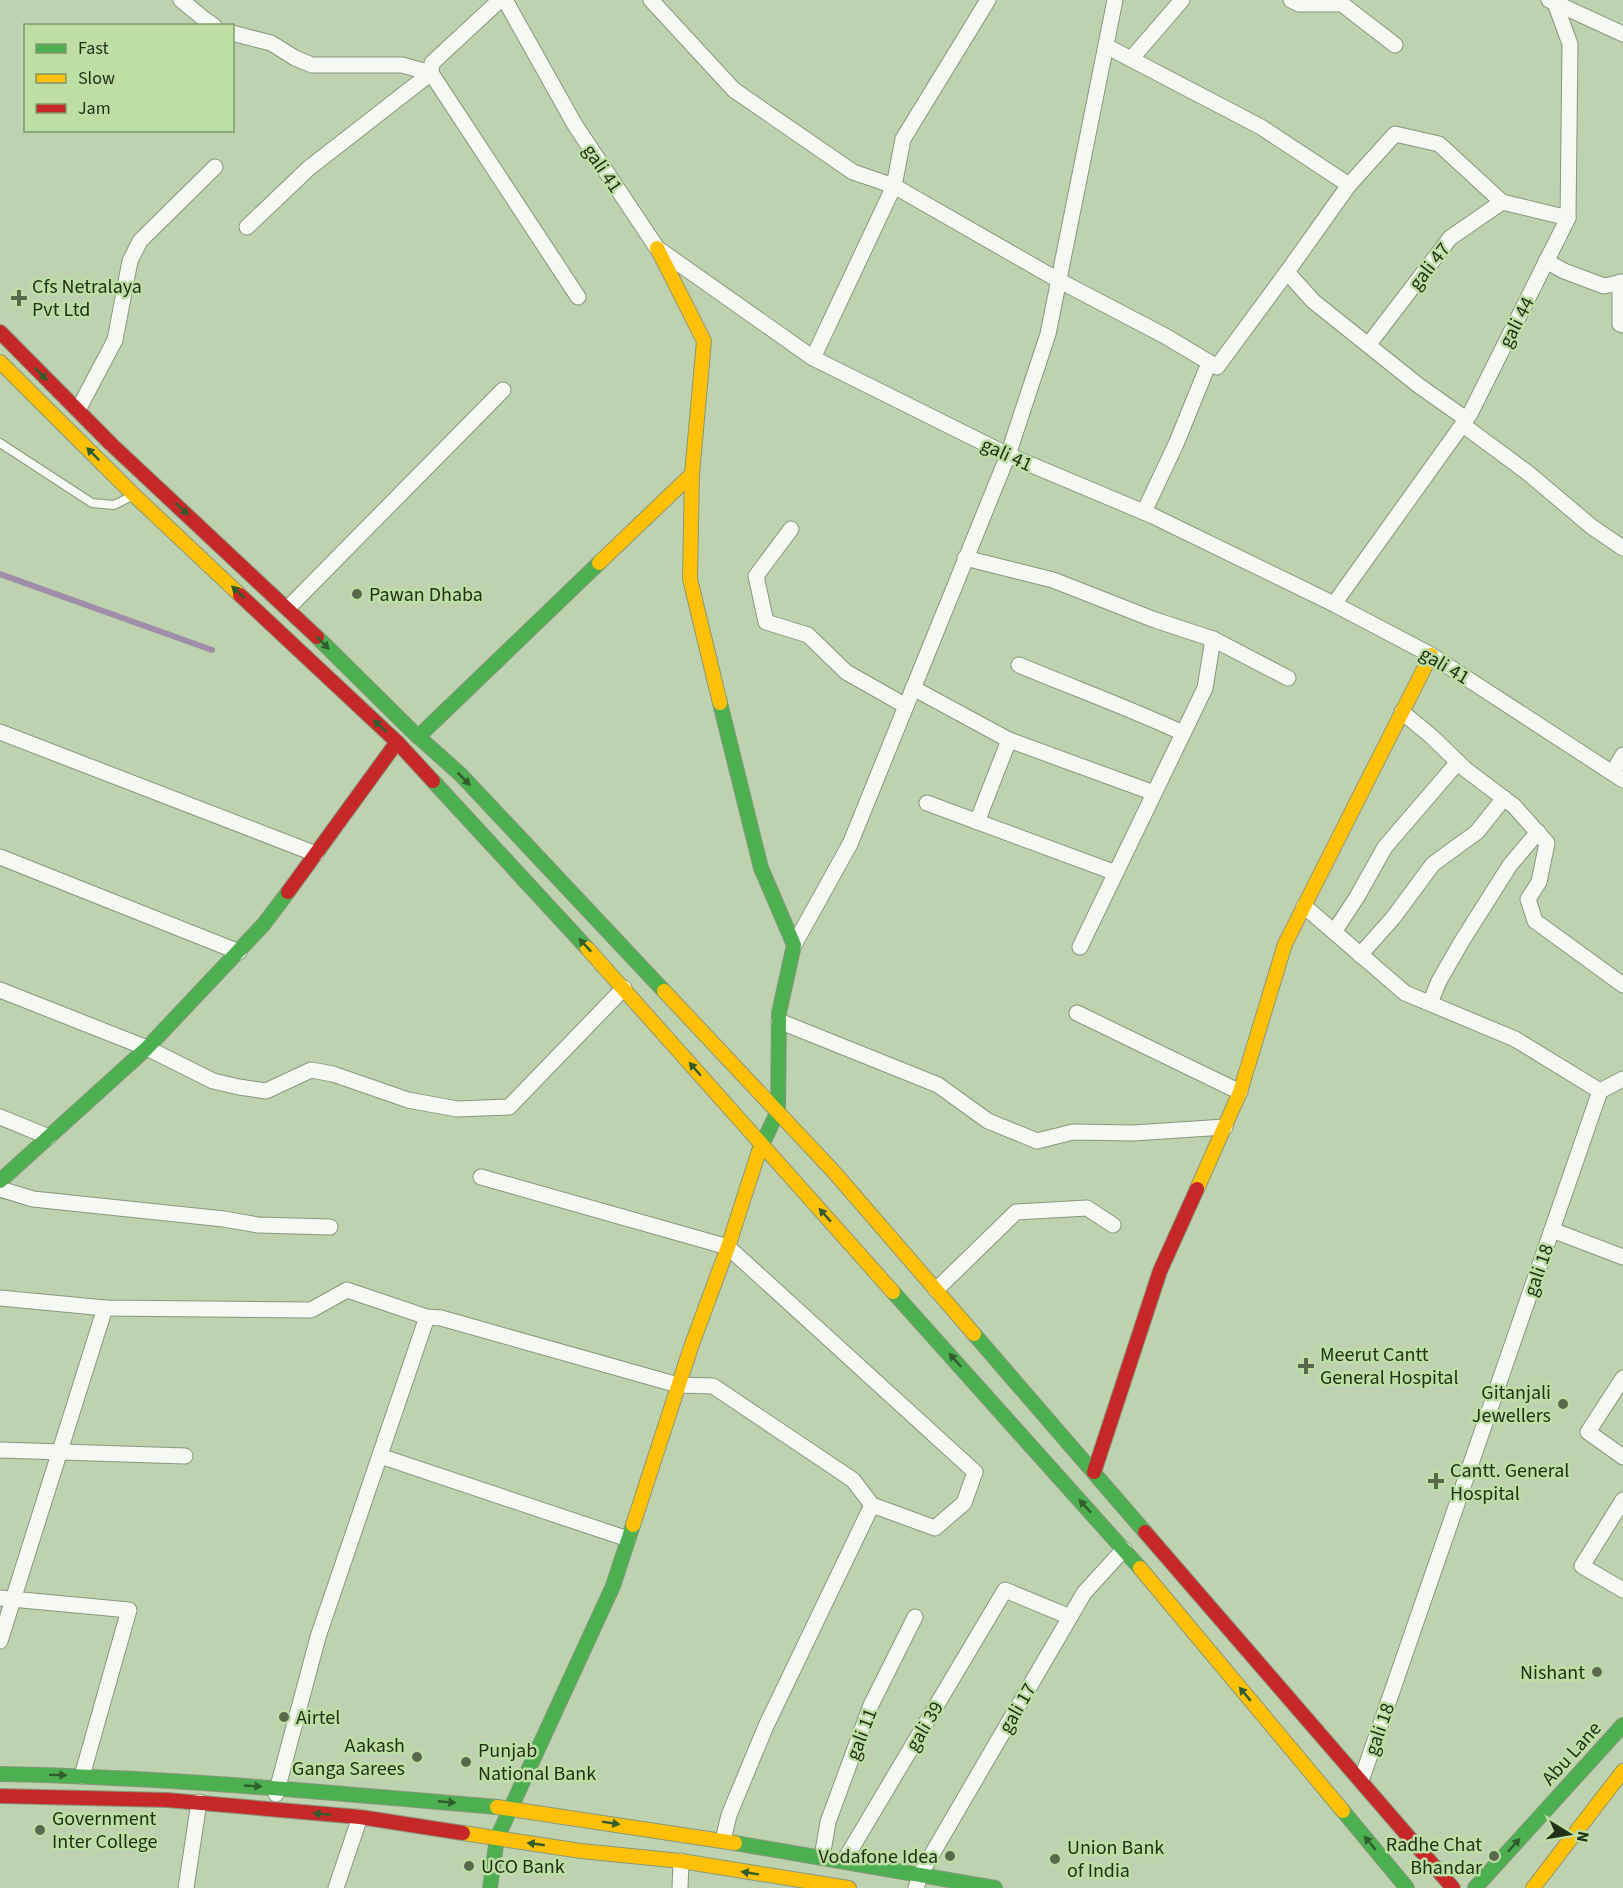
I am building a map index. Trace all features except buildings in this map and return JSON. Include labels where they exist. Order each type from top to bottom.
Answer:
[{"type":"main road","points":[[490,1888],[497,1838],[613,1586],[678,1384],[728,1247],[761,1144],[778,1110],[779,1021],[794,945],[761,868],[690,579],[692,474],[704,341],[657,248]]},
{"type":"main road","points":[[0,332],[149,479],[288,608],[418,736],[461,775],[778,1110],[1453,1888]]},
{"type":"main road","points":[[0,362],[134,495],[397,742],[624,988],[1124,1549],[1407,1888]]},
{"type":"main road","points":[[418,736],[692,474]]},
{"type":"main road","points":[[1094,1472],[1160,1271],[1240,1092],[1285,944],[1431,655]]},
{"type":"main road","points":[[0,1181],[147,1048],[239,952],[264,924],[397,742]]},
{"type":"main road","name":"Abu Lane","points":[[1475,1888],[1623,1725]]},
{"type":"main road","points":[[1533,1888],[1623,1771]]},
{"type":"main road","points":[[0,1774],[82,1776],[278,1788],[511,1808],[822,1857],[918,1881],[995,1888]]},
{"type":"main road","points":[[0,1796],[199,1802],[360,1817],[581,1851],[681,1861],[849,1888]]},
{"type":"street","points":[[181,0],[211,24]]},
{"type":"street","points":[[500,0],[432,63],[431,73],[578,297]]},
{"type":"street","name":"gali 41","points":[[505,0],[574,124],[657,248],[813,358],[1008,455],[1144,512],[1334,604],[1431,655],[1618,776]]},
{"type":"street","points":[[651,0],[734,90],[853,172],[894,186],[1058,280],[1165,336],[1217,367],[1349,185],[1395,134],[1439,144],[1502,202],[1568,218]]},
{"type":"street","points":[[813,358],[894,186],[903,139],[988,0]]},
{"type":"street","points":[[794,945],[850,844],[1008,455],[1048,334],[1115,0]]},
{"type":"street","points":[[1131,59],[1182,0]]},
{"type":"street","points":[[1291,0],[1299,4],[1342,4],[1395,45]]},
{"type":"street","points":[[1553,1],[1623,33]]},
{"type":"street","name":"gali 44","points":[[1334,604],[1465,422],[1568,218],[1570,44],[1553,1]]},
{"type":"street","points":[[234,34],[271,43],[295,58],[312,65],[402,65],[431,73]]},
{"type":"street","points":[[1106,46],[1261,126],[1349,185]]},
{"type":"street","points":[[247,227],[309,168],[431,73]]},
{"type":"street","points":[[78,410],[115,340],[130,261],[140,241],[215,167]]},
{"type":"street","name":"gali 47","points":[[1369,344],[1450,238],[1502,202]]},
{"type":"street","points":[[1546,261],[1564,271],[1604,286],[1622,282],[1620,324],[1623,326]]},
{"type":"street","points":[[1287,272],[1313,301],[1369,344],[1592,527],[1623,548]]},
{"type":"street","points":[[1144,512],[1176,444],[1209,363]]},
{"type":"street","points":[[288,608],[503,390]]},
{"type":"street","points":[[791,529],[756,576],[765,622],[808,635],[846,672],[906,706]]},
{"type":"street","points":[[965,558],[1053,580],[1155,620],[1213,639],[1288,678]]},
{"type":"street","points":[[1080,947],[1204,688],[1213,639]]},
{"type":"street","points":[[1019,665],[1133,710],[1183,733]]},
{"type":"street","points":[[913,688],[1009,740],[1154,794]]},
{"type":"street","points":[[1402,712],[1458,762],[1514,806],[1547,843],[1539,882],[1528,899],[1535,921],[1623,985]]},
{"type":"street","points":[[0,732],[316,854]]},
{"type":"street","points":[[977,822],[1009,740]]},
{"type":"street","points":[[1618,776],[1623,756]]},
{"type":"street","points":[[1334,932],[1385,847],[1458,762]]},
{"type":"street","points":[[1360,954],[1393,918],[1433,864],[1477,832],[1504,798]]},
{"type":"street","points":[[927,803],[1116,873]]},
{"type":"street","points":[[1430,1004],[1439,981],[1462,941],[1510,865],[1538,832]]},
{"type":"street","points":[[0,857],[239,952]]},
{"type":"street","points":[[1304,906],[1405,993],[1515,1040],[1600,1091],[1623,1079]]},
{"type":"street","points":[[0,990],[147,1048],[213,1081],[266,1091],[311,1070],[333,1074],[408,1100],[457,1109],[509,1107],[624,988]]},
{"type":"street","points":[[1077,1013],[1240,1092]]},
{"type":"street","points":[[779,1021],[938,1085],[988,1121],[1037,1141],[1073,1132],[1133,1133],[1225,1127]]},
{"type":"street","name":"gali 18","points":[[1361,1781],[1600,1091]]},
{"type":"street","points":[[0,1117],[50,1137]]},
{"type":"street","points":[[0,1298],[105,1308],[311,1310],[347,1290],[427,1317],[441,1318],[678,1384],[713,1386],[853,1480],[872,1504],[935,1528],[964,1503],[975,1472],[728,1247],[481,1177]]},
{"type":"street","points":[[0,1189],[33,1199],[224,1219],[258,1225],[330,1227]]},
{"type":"street","points":[[936,1290],[1016,1212],[1087,1208],[1113,1226]]},
{"type":"street","points":[[1552,1230],[1623,1257]]},
{"type":"street","points":[[0,1641],[7,1598],[59,1452],[105,1308]]},
{"type":"street","points":[[273,1810],[318,1637],[427,1317]]},
{"type":"street","points":[[1623,1378],[1588,1432],[1623,1457]]},
{"type":"street","points":[[0,1450],[184,1456]]},
{"type":"street","points":[[380,1456],[628,1539]]},
{"type":"street","points":[[1623,1500],[1582,1566],[1623,1590]]},
{"type":"street","points":[[723,1840],[729,1815],[766,1726],[872,1504]]},
{"type":"street","name":"gali 17","points":[[918,1881],[1084,1593],[1124,1549]]},
{"type":"street","name":"gali 39","points":[[844,1861],[1005,1590],[1070,1617]]},
{"type":"street","points":[[7,1598],[129,1610],[82,1776]]},
{"type":"street","name":"gali 11","points":[[822,1857],[828,1822],[871,1705],[915,1617]]},
{"type":"street","points":[[186,1888],[199,1802]]},
{"type":"street","points":[[336,1888],[360,1817]]},
{"type":"street","points":[[680,1888],[681,1861]]},
{"type":"lane","points":[[0,443],[92,503],[114,505],[134,495],[149,479]]},
{"type":"waterway","points":[[0,574],[212,650]]},
{"type":"traffic: fast","points":[[418,737],[599,563]]},
{"type":"traffic: fast","points":[[317,637],[412,731],[461,775],[664,991]]},
{"type":"traffic: fast","points":[[720,703],[761,868],[794,945],[779,1013],[778,1111],[759,1151]]},
{"type":"traffic: fast","points":[[433,781],[587,948]]},
{"type":"traffic: fast","points":[[0,1181],[147,1048],[264,924],[288,892]]},
{"type":"traffic: fast","points":[[893,1292],[1140,1568]]},
{"type":"traffic: fast","points":[[974,1334],[1145,1532]]},
{"type":"traffic: fast","points":[[490,1888],[497,1838],[613,1586],[633,1525]]},
{"type":"traffic: fast","points":[[1475,1888],[1623,1725]]},
{"type":"traffic: fast","points":[[0,1774],[187,1782],[497,1807]]},
{"type":"traffic: fast","points":[[1343,1811],[1407,1888]]},
{"type":"traffic: fast","points":[[735,1843],[995,1888]]},
{"type":"traffic: slow","points":[[599,563],[692,474],[704,341],[657,248]]},
{"type":"traffic: slow","points":[[0,362],[134,495],[240,595]]},
{"type":"traffic: slow","points":[[692,474],[690,579],[720,703]]},
{"type":"traffic: slow","points":[[1197,1189],[1240,1092],[1285,944],[1431,655]]},
{"type":"traffic: slow","points":[[587,948],[893,1292]]},
{"type":"traffic: slow","points":[[664,991],[834,1172],[974,1334]]},
{"type":"traffic: slow","points":[[633,1525],[691,1347],[728,1247],[759,1151]]},
{"type":"traffic: slow","points":[[1140,1568],[1343,1811]]},
{"type":"traffic: slow","points":[[1533,1888],[1623,1771]]},
{"type":"traffic: slow","points":[[497,1807],[735,1843]]},
{"type":"traffic: slow","points":[[463,1833],[581,1851],[681,1861],[849,1888]]},
{"type":"traffic: jam","points":[[0,332],[111,444],[317,637]]},
{"type":"traffic: jam","points":[[240,595],[397,742],[433,781]]},
{"type":"traffic: jam","points":[[288,892],[397,742]]},
{"type":"traffic: jam","points":[[1094,1472],[1160,1271],[1197,1189]]},
{"type":"traffic: jam","points":[[1145,1532],[1453,1888]]},
{"type":"traffic: jam","points":[[0,1796],[167,1800],[360,1817],[463,1833]]},
{"type":"place","name":"Cfs Netralaya Pvt Ltd","points":[[19,298]]},
{"type":"place","name":"Pawan Dhaba","points":[[357,594]]},
{"type":"place","name":"Meerut Cantt General Hospital","points":[[1306,1366]]},
{"type":"place","name":"Gitanjali Jewellers","points":[[1563,1404]]},
{"type":"place","name":"Cantt. General Hospital","points":[[1436,1481]]},
{"type":"place","name":"Nishant","points":[[1597,1672]]},
{"type":"place","name":"Airtel","points":[[284,1717]]},
{"type":"place","name":"Aakash Ganga Sarees","points":[[417,1757]]},
{"type":"place","name":"Punjab National Bank","points":[[466,1762]]},
{"type":"place","name":"Government Inter College","points":[[40,1830]]},
{"type":"place","name":"Vodafone Idea","points":[[950,1856]]},
{"type":"place","name":"Radhe Chat Bhandar","points":[[1494,1856]]},
{"type":"place","name":"Union Bank of India","points":[[1055,1859]]},
{"type":"place","name":"UCO Bank","points":[[469,1866]]}]
